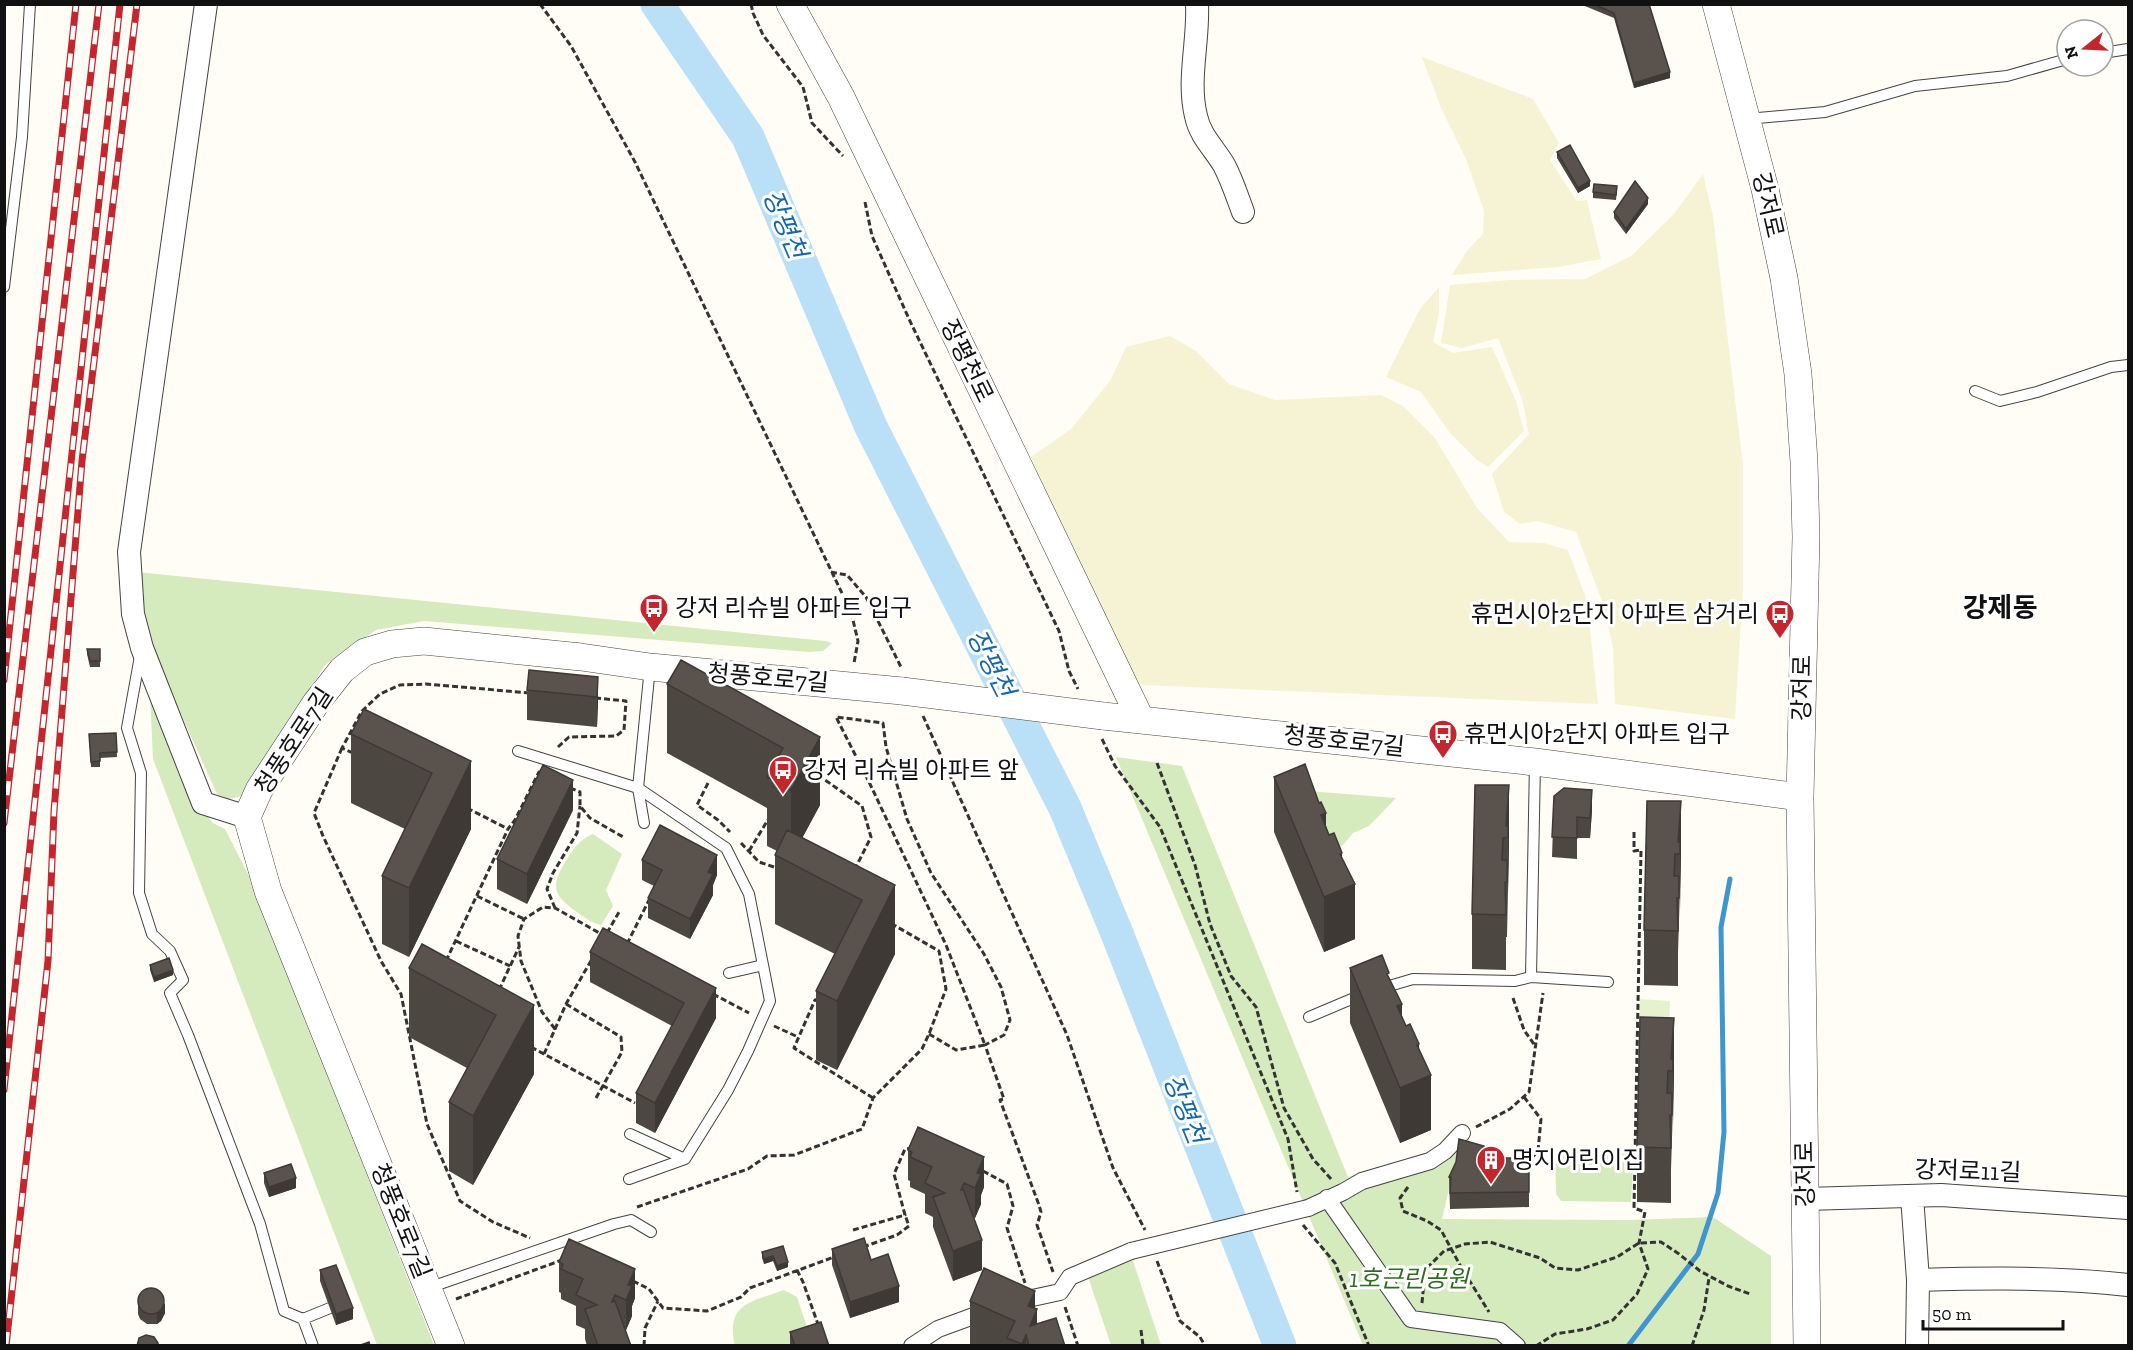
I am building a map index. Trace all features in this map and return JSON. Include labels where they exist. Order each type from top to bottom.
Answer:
[{"type":"street","points":[[206,4],[129,552],[133,614],[142,648],[203,803],[247,817]]},
{"type":"street","name":"장평천로","points":[[790,4],[841,97],[1141,720]]},
{"type":"street","points":[[1197,4],[1192,77],[1196,118],[1204,137],[1227,171],[1243,212]]},
{"type":"street","name":"강저로","points":[[1716,4],[1765,189],[1784,278],[1798,374],[1804,462],[1806,537],[1800,797],[1807,1346]]},
{"type":"street","name":"청풍호로7길","points":[[451,1346],[268,891],[247,817],[259,790],[316,703],[342,670],[365,652],[392,644],[424,641],[581,657],[650,667],[850,686],[902,681],[1101,725],[1141,720],[1192,724],[1535,762],[1800,797]]},
{"type":"street","points":[[912,1346],[938,1329],[1030,1298],[1060,1292],[1071,1277],[1131,1251],[1302,1206],[1335,1195],[1362,1181],[1430,1161],[1445,1151],[1462,1133]]},
{"type":"street","points":[[1335,1195],[1411,1319],[1500,1331],[1517,1346]]},
{"type":"street","points":[[1912,1196],[1918,1280],[1917,1346]]},
{"type":"street","name":"강저로11길","points":[[1806,1199],[1952,1196],[2128,1208]]},
{"type":"street","points":[[1918,1280],[1995,1277],[2077,1279],[2128,1285]]},
{"type":"lane","points":[[4,287],[22,137],[30,4]]},
{"type":"lane","points":[[1747,119],[1825,112],[1915,86],[2007,76],[2055,62]]},
{"type":"lane","points":[[1975,391],[2000,401],[2037,392],[2111,367],[2128,364]]},
{"type":"lane","points":[[142,648],[127,728],[141,773],[139,893],[152,934],[170,951],[183,980],[170,993],[260,1224],[285,1311],[303,1319],[313,1346]]},
{"type":"lane","points":[[644,823],[638,788],[650,667]]},
{"type":"lane","points":[[518,751],[638,788],[726,848],[749,894],[770,1001],[728,1090],[685,1159],[628,1179]]},
{"type":"lane","points":[[1531,977],[1535,762]]},
{"type":"lane","points":[[729,973],[763,965]]},
{"type":"lane","points":[[1309,1017],[1369,992],[1413,979],[1515,981],[1531,977],[1608,982]]},
{"type":"lane","points":[[630,1134],[685,1159]]},
{"type":"lane","points":[[428,1288],[614,1224],[631,1220],[651,1232]]},
{"type":"lane","points":[[303,1319],[330,1308]]},
{"type":"path","points":[[540,4],[571,46],[635,162],[851,612],[858,641],[850,686]]},
{"type":"path","points":[[751,4],[763,35],[803,87],[812,123],[847,161]]},
{"type":"path","points":[[865,202],[872,236],[909,319],[1059,632],[1070,671],[1080,692]]},
{"type":"path","points":[[831,573],[847,575],[866,597],[902,681]]},
{"type":"path","points":[[532,1239],[493,1222],[460,1201],[427,1124],[401,994],[381,961],[314,813],[342,748],[362,711],[380,694],[400,685],[426,684],[537,693]]},
{"type":"path","points":[[556,755],[558,748],[569,737],[616,736],[624,730],[626,701],[593,698]]},
{"type":"path","points":[[921,711],[1067,1035],[1113,1168],[1145,1230]]},
{"type":"path","points":[[929,1034],[956,1050],[985,1045],[1004,1035],[1010,1020],[1001,987],[984,954],[931,873],[907,819],[886,747],[883,723],[836,717],[946,945],[985,1045],[1004,1099],[1000,1100],[1040,1206],[1041,1212],[1037,1225],[1054,1273],[1068,1269],[1071,1277]]},
{"type":"path","points":[[1101,725],[1115,766],[1160,827],[1288,1139],[1302,1206],[1303,1228],[1335,1263],[1369,1346]]},
{"type":"path","points":[[342,748],[353,753]]},
{"type":"path","points":[[1157,762],[1195,865],[1210,924],[1231,976],[1256,1007],[1284,1108],[1335,1195]]},
{"type":"path","points":[[442,971],[508,828],[515,820],[539,772],[548,779]]},
{"type":"path","points":[[814,772],[862,806],[871,837],[851,877]]},
{"type":"path","points":[[708,783],[697,805],[718,820],[759,862],[778,869]]},
{"type":"path","points":[[555,908],[547,889],[553,873],[577,834],[580,792],[569,788]]},
{"type":"path","points":[[580,806],[590,818],[625,838]]},
{"type":"path","points":[[467,808],[508,828]]},
{"type":"path","points":[[749,851],[770,817]]},
{"type":"path","points":[[1536,1346],[1556,1334],[1587,1329],[1613,1320],[1637,1294],[1648,1269],[1639,1243],[1645,1212],[1634,1208],[1641,850],[1634,851],[1634,829]]},
{"type":"path","points":[[477,896],[524,920]]},
{"type":"path","points":[[626,948],[649,900]]},
{"type":"path","points":[[555,1029],[542,1012],[521,961],[518,936],[524,920],[543,907],[555,908],[605,936],[619,912]]},
{"type":"path","points":[[632,1209],[748,1169],[767,1156],[794,1155],[862,1130],[873,1098],[922,1049],[946,989],[939,951],[887,922]]},
{"type":"path","points":[[456,941],[510,966]]},
{"type":"path","points":[[497,994],[519,945]]},
{"type":"path","points":[[544,1054],[566,1004],[594,956]]},
{"type":"path","points":[[708,991],[748,1013]]},
{"type":"path","points":[[1506,1161],[1472,1152],[1462,1133],[1510,1109],[1529,1092],[1544,993]]},
{"type":"path","points":[[826,997],[815,1000],[794,1048],[831,1074],[873,1098]]},
{"type":"path","points":[[1513,998],[1524,1030],[1537,1047]]},
{"type":"path","points":[[566,1004],[621,1037],[621,1052],[596,1098]]},
{"type":"path","points":[[774,1026],[798,1037]]},
{"type":"path","points":[[524,1043],[635,1103]]},
{"type":"path","points":[[1524,1097],[1541,1119],[1538,1151],[1525,1166]]},
{"type":"path","points":[[853,1250],[897,1234],[909,1226],[894,1174],[905,1149],[915,1148]]},
{"type":"path","points":[[1413,1166],[1414,1176],[1400,1198],[1403,1211],[1441,1230],[1500,1331]]},
{"type":"path","points":[[974,1167],[1007,1184],[1013,1206],[1007,1228],[1030,1298]]},
{"type":"path","points":[[853,1230],[905,1215]]},
{"type":"path","points":[[1428,1322],[1422,1302],[1425,1270],[1444,1251],[1465,1244],[1490,1242],[1540,1258],[1555,1268],[1578,1270],[1617,1257],[1639,1243],[1661,1242],[1709,1277],[1750,1294]]},
{"type":"path","points":[[630,1280],[649,1289],[663,1308],[707,1311],[741,1297],[750,1288],[841,1254]]},
{"type":"path","points":[[454,1303],[458,1297],[514,1276],[561,1260],[571,1261]]},
{"type":"path","points":[[1156,1260],[1180,1321],[1200,1337],[1205,1346]]},
{"type":"path","points":[[797,1270],[819,1329]]},
{"type":"path","points":[[1692,1346],[1704,1310],[1709,1277]]},
{"type":"path","points":[[1060,1292],[1078,1346]]},
{"type":"path","points":[[644,1346],[645,1328],[657,1301]]},
{"type":"path","points":[[1141,1330],[1143,1346]]},
{"type":"shaded area","points":[[1422,57],[1533,99],[1559,143],[1550,160],[1577,201],[1587,200],[1601,259],[1558,267],[1452,275],[1466,252],[1483,234],[1484,211],[1466,159],[1441,108]]},
{"type":"shaded area","points":[[1703,174],[1713,216],[1743,465],[1743,587],[1735,719],[1615,704],[1613,647],[1603,604],[1576,532],[1538,521],[1520,524],[1504,512],[1492,474],[1529,434],[1522,399],[1498,338],[1462,348],[1441,343],[1450,285],[1510,280],[1585,279],[1631,256],[1674,214]]},
{"type":"shaded area","points":[[1439,287],[1439,313],[1433,342],[1453,353],[1492,347],[1516,401],[1524,431],[1488,467],[1477,460],[1450,433],[1421,392],[1386,377],[1420,309]]},
{"type":"shaded area","points":[[1170,336],[1196,351],[1229,384],[1275,400],[1381,395],[1403,406],[1435,438],[1477,508],[1509,542],[1544,543],[1568,550],[1587,601],[1598,704],[1143,685],[1126,674],[1031,457],[1071,429],[1110,381],[1126,347]]},
{"type":"green space","points":[[137,572],[832,643],[823,651],[809,652],[424,621],[376,630],[325,665],[242,796],[229,799],[217,794],[141,625]]},
{"type":"green space","points":[[150,693],[204,812],[213,823],[225,829],[249,876],[434,1345],[377,1345],[153,759]]},
{"type":"green space","name":"1호근린공원","points":[[1116,757],[1182,766],[1348,1177],[1460,1142],[1442,1219],[1629,1220],[1713,1217],[1771,1256],[1771,1345],[1363,1345]]},
{"type":"green space","points":[[1308,791],[1396,798],[1369,826],[1353,833],[1343,845],[1333,850]]},
{"type":"green space","points":[[593,834],[622,854],[606,890],[613,906],[601,925],[568,906],[556,888],[558,876],[570,855],[581,841]]},
{"type":"green space","points":[[1640,999],[1670,1001],[1668,1057],[1638,1056]]},
{"type":"green space","points":[[1634,1151],[1631,1202],[1561,1201],[1556,1194],[1555,1152]]},
{"type":"green space","points":[[1129,1249],[1161,1345],[1111,1345],[1085,1268]]},
{"type":"green space","points":[[784,1290],[797,1297],[810,1336],[786,1345],[735,1346],[734,1321],[744,1306]]},
{"type":"building","points":[[1593,4],[1649,4],[1670,72],[1634,83],[1614,13]]},
{"type":"building","points":[[1570,145],[1590,181],[1578,188],[1557,152]]},
{"type":"building","points":[[1635,181],[1648,198],[1626,229],[1614,212]]},
{"type":"building","points":[[1594,184],[1617,186],[1616,195],[1593,192]]},
{"type":"building","points":[[87,649],[100,649],[100,661],[90,661]]},
{"type":"building","points":[[681,660],[820,737],[791,790],[767,777],[783,748],[667,684]]},
{"type":"building","points":[[529,670],[598,677],[597,697],[527,690]]},
{"type":"building","points":[[364,709],[471,761],[409,888],[382,876],[432,773],[351,734]]},
{"type":"building","points":[[116,733],[117,752],[100,753],[100,761],[91,762],[89,734]]},
{"type":"building","points":[[1305,764],[1319,803],[1321,802],[1326,813],[1321,815],[1329,835],[1334,833],[1342,853],[1340,854],[1355,884],[1324,897],[1274,777]]},
{"type":"building","points":[[543,765],[573,780],[527,874],[497,859]]},
{"type":"building","points":[[1475,785],[1509,785],[1506,826],[1508,826],[1508,838],[1503,838],[1502,860],[1507,860],[1506,915],[1472,914]]},
{"type":"building","points":[[1564,788],[1592,790],[1590,818],[1577,817],[1577,838],[1552,837],[1554,796]]},
{"type":"building","points":[[1647,801],[1681,801],[1678,842],[1680,842],[1680,854],[1675,854],[1674,876],[1679,876],[1678,931],[1644,930]]},
{"type":"building","points":[[660,825],[717,855],[708,872],[713,874],[690,919],[648,898],[662,870],[642,860]]},
{"type":"building","points":[[787,830],[895,885],[837,1001],[816,991],[862,900],[775,855]]},
{"type":"building","points":[[603,928],[716,988],[655,1103],[636,1093],[684,1003],[590,952]]},
{"type":"building","points":[[422,944],[534,1005],[473,1116],[449,1102],[496,1015],[409,968]]},
{"type":"building","points":[[1382,955],[1389,973],[1387,974],[1402,1004],[1397,1006],[1406,1026],[1410,1024],[1431,1075],[1400,1088],[1350,968]]},
{"type":"building","points":[[169,958],[173,970],[154,977],[150,965]]},
{"type":"building","points":[[1640,1017],[1674,1018],[1671,1059],[1673,1059],[1673,1071],[1668,1071],[1667,1093],[1672,1093],[1671,1148],[1637,1147]]},
{"type":"building","points":[[918,1127],[984,1157],[977,1173],[981,1174],[975,1188],[964,1183],[961,1190],[963,1189],[982,1240],[953,1251],[933,1197],[945,1193],[925,1183],[932,1167],[910,1157],[912,1152],[908,1150]]},
{"type":"building","points":[[1459,1139],[1484,1146],[1484,1158],[1529,1158],[1529,1192],[1450,1193],[1451,1177],[1449,1177],[1456,1162]]},
{"type":"building","points":[[291,1164],[296,1178],[269,1187],[264,1173]]},
{"type":"building","points":[[864,1238],[871,1260],[888,1254],[899,1286],[850,1302],[832,1249]]},
{"type":"building","points":[[569,1239],[635,1269],[628,1285],[632,1286],[626,1300],[615,1295],[612,1302],[615,1301],[631,1346],[598,1346],[585,1309],[597,1305],[576,1295],[583,1279],[561,1269],[563,1264],[559,1262]]},
{"type":"building","points":[[783,1246],[788,1262],[777,1266],[773,1256],[764,1259],[762,1252]]},
{"type":"building","points":[[336,1265],[353,1308],[336,1314],[320,1270]]},
{"type":"building","points":[[984,1268],[1035,1291],[1028,1306],[1037,1309],[1030,1326],[1056,1318],[1065,1346],[1029,1346],[1026,1335],[1022,1344],[1007,1338],[1015,1321],[970,1301]]},
{"type":"building","points":[[151,1288],[160,1292],[164,1301],[160,1310],[151,1314],[142,1310],[138,1301],[142,1292]]},
{"type":"building","points":[[821,1322],[829,1346],[795,1346],[790,1332]]},
{"type":"building","points":[[146,1335],[154,1337],[158,1346],[137,1346],[139,1338]]},
{"type":"building","points":[[369,1342],[370,1346],[358,1346]]},
{"type":"waterway","name":"장평천","points":[[657,4],[748,137],[871,427],[1065,808],[1280,1346]]},
{"type":"waterway","points":[[1628,1346],[1698,1254],[1718,1193],[1724,1132],[1721,927],[1730,879]]},
{"type":"railway","points":[[4,680],[76,4]]},
{"type":"railway","points":[[4,823],[99,4]]},
{"type":"railway","points":[[4,1090],[120,4]]},
{"type":"railway","points":[[6,1346],[48,961],[54,811],[82,461],[137,4]]},
{"type":"place","name":"강저 리슈빌 아파트 입구","points":[[654,634]]},
{"type":"place","name":"휴먼시아2단지 아파트 삼거리","points":[[1780,640]]},
{"type":"place","name":"휴먼시아2단지 아파트 입구","points":[[1443,760]]},
{"type":"place","name":"강저 리슈빌 아파트 앞","points":[[783,796]]},
{"type":"place","name":"명지어린이집","points":[[1491,1186]]},
{"type":"district","name":"강제동","points":[[2000,608]]}]
